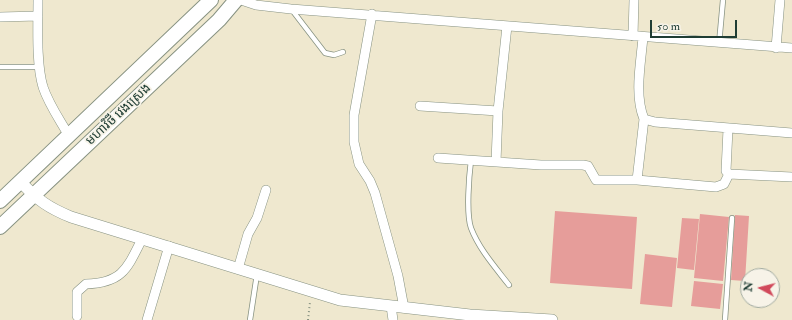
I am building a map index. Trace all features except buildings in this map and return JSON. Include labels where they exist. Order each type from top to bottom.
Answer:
[{"type":"main road","name":"មហាវិថី វេងស្រេង","points":[[0,201],[211,0]]},
{"type":"main road","name":"មហាវិថី វេងស្រេង","points":[[0,228],[220,20],[236,0]]},
{"type":"street","points":[[38,0],[40,67],[43,86],[51,106],[69,136]]},
{"type":"street","points":[[241,0],[256,5],[291,9],[372,14],[719,44],[792,48]]},
{"type":"street","points":[[633,36],[634,0]]},
{"type":"street","points":[[776,48],[780,0]]},
{"type":"street","points":[[372,14],[354,115],[354,142],[359,164],[376,193],[404,308]]},
{"type":"street","points":[[0,17],[38,16]]},
{"type":"street","points":[[496,162],[498,111],[507,26]]},
{"type":"street","points":[[637,180],[644,119],[640,109],[639,88],[643,37]]},
{"type":"street","points":[[420,106],[498,111]]},
{"type":"street","points":[[644,119],[655,122],[728,129],[792,133]]},
{"type":"street","points":[[728,129],[726,171],[730,174],[792,177]]},
{"type":"street","points":[[438,158],[496,162],[584,165],[588,166],[596,180],[637,180],[716,187],[724,184],[730,174]]},
{"type":"street","points":[[21,182],[34,196],[50,208],[71,217],[340,300],[471,317],[552,320]]},
{"type":"street","points":[[238,269],[248,234],[257,218],[266,190]]},
{"type":"street","points":[[77,316],[77,292],[86,284],[104,284],[116,277],[128,266],[142,240]]},
{"type":"street","points":[[148,320],[169,246]]},
{"type":"street","points":[[390,306],[393,320]]},
{"type":"lane","points":[[719,44],[723,0]]},
{"type":"lane","points":[[291,9],[325,53],[334,55],[343,52]]},
{"type":"lane","points":[[0,67],[40,67]]},
{"type":"lane","points":[[471,160],[468,186],[471,226],[482,249],[509,284]]},
{"type":"lane","points":[[725,320],[732,218]]},
{"type":"lane","points":[[250,320],[257,274]]},
{"type":"path","points":[[308,320],[311,291]]}]
